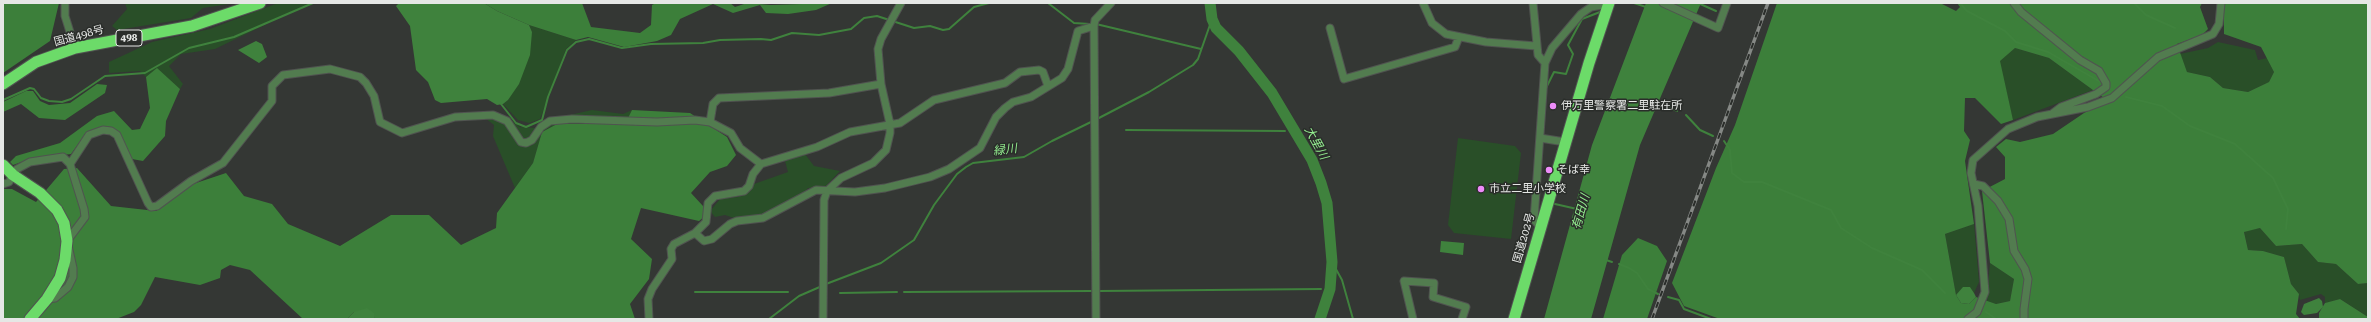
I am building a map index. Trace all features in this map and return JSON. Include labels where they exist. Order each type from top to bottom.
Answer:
[{"type":"highway","name":"国道498号","points":[[3,84],[36,62],[75,48],[192,26],[260,3]]},
{"type":"highway","name":"国道202号","points":[[1514,319],[1565,142],[1609,3]]},
{"type":"highway","points":[[3,165],[13,175],[40,193],[57,210],[64,223],[67,241],[65,260],[60,278],[47,299],[30,319]]},
{"type":"street","points":[[65,3],[65,16],[75,48]]},
{"type":"street","points":[[823,319],[823,210],[827,191],[841,178],[873,163],[882,156],[889,142],[890,124],[881,84],[878,49],[901,3]]},
{"type":"street","points":[[695,233],[704,240],[712,239],[737,221],[763,218],[804,198],[808,192],[856,192],[885,188],[930,177],[949,169],[980,148],[996,117],[1005,108],[1013,102],[1031,97],[1062,78],[1068,69],[1078,32],[1094,23],[1111,3]]},
{"type":"street","points":[[1423,3],[1432,23],[1439,30],[1459,37],[1536,46]]},
{"type":"street","points":[[1533,3],[1536,46],[1538,55],[1544,63]]},
{"type":"street","points":[[1541,227],[1534,220],[1544,63],[1552,48],[1580,14],[1592,7],[1609,3]]},
{"type":"street","points":[[1663,3],[1718,28],[1726,3]]},
{"type":"street","points":[[2014,3],[2020,12],[2080,60],[2099,71],[2106,86],[2096,94],[2061,107],[2052,114]]},
{"type":"street","points":[[1968,319],[1977,312],[1985,292],[1971,167],[1977,155],[2008,129],[2037,117],[2088,107],[2112,98],[2158,56],[2213,34],[2219,24],[2221,3]]},
{"type":"street","points":[[1094,23],[1096,319]]},
{"type":"street","points":[[1330,28],[1344,79],[1455,47],[1459,37]]},
{"type":"street","points":[[70,164],[89,134],[103,130],[111,131],[117,135],[148,203],[151,207],[157,206],[191,181],[223,163],[272,101],[272,86],[283,74],[330,69],[360,77],[366,82],[374,96],[380,122],[402,132],[455,117],[479,114],[493,115],[507,121],[521,142],[526,143],[532,140],[541,127],[550,121],[572,119],[657,122],[695,120],[710,122],[730,133],[740,148],[761,164]]},
{"type":"street","points":[[649,319],[648,299],[652,289],[672,259],[671,249],[674,244],[695,233],[706,222],[708,203],[715,196],[735,194],[744,191],[753,174],[761,164],[817,147],[850,132],[900,123],[934,100],[1005,83],[1020,72],[1039,70],[1043,72],[1048,86]]},
{"type":"street","points":[[710,122],[712,104],[719,98],[829,93],[881,84]]},
{"type":"street","points":[[1540,138],[1565,142]]},
{"type":"street","points":[[3,184],[9,182],[17,169],[30,162],[63,157],[70,164],[84,209],[85,217],[67,241]]},
{"type":"street","points":[[1974,184],[1983,186],[1998,201],[2009,219],[2014,251],[2025,269],[2028,279],[2024,319]]},
{"type":"street","points":[[1413,319],[1404,281],[1434,283],[1433,297],[1466,306],[1462,319]]},
{"type":"shaded area","points":[[3,3],[59,3],[50,41],[3,73]]},
{"type":"shaded area","points":[[125,3],[236,3],[203,8],[191,18],[117,30],[112,26],[127,9]]},
{"type":"shaded area","points":[[278,3],[310,3],[215,49],[181,54],[169,66],[183,84],[180,89],[157,69],[146,77],[140,71],[109,73],[109,62],[152,42],[210,29]]},
{"type":"shaded area","points":[[484,3],[582,3],[591,27],[640,33],[651,25],[652,5],[656,3],[730,3],[735,7],[747,3],[771,5],[832,3],[816,10],[788,14],[766,13],[760,5],[733,13],[713,4],[680,19],[671,35],[657,41],[624,47],[588,37],[576,40],[529,25],[497,11]]},
{"type":"shaded area","points":[[1777,3],[1940,3],[1956,11],[1960,7],[1957,3],[2202,3],[2200,7],[2208,29],[2202,35],[2177,44],[2187,72],[2210,77],[2223,88],[2248,92],[2269,82],[2274,72],[2261,47],[2224,34],[2224,3],[2368,3],[2368,283],[2358,284],[2336,264],[2318,262],[2302,244],[2276,246],[2260,228],[2244,232],[2248,250],[2263,251],[2284,257],[2291,284],[2299,294],[2296,314],[2300,319],[1720,319],[1684,306],[1672,283],[1716,168],[1735,125]],"holes":[[[2015,48],[2049,58],[2108,101],[2084,113],[2053,134],[2020,142],[2006,139],[1996,147],[2005,157],[2005,179],[1982,191],[1990,263],[2014,279],[2010,301],[1996,304],[1976,297],[1969,304],[1961,303],[1956,295],[1945,234],[1974,224],[1965,161],[1970,140],[1964,131],[1965,98],[1975,98],[2001,124],[2013,120],[2000,61]]]},
{"type":"shaded area","points":[[529,25],[576,40],[566,49],[540,119],[529,123],[518,120],[503,104],[508,100],[532,32]]},
{"type":"shaded area","points":[[2218,42],[2255,50],[2258,60],[2267,58],[2274,72],[2269,82],[2248,92],[2223,88],[2210,77],[2187,72],[2180,54],[2208,48]]},
{"type":"shaded area","points":[[2015,48],[2049,58],[2093,90],[2013,120],[1999,61]]},
{"type":"shaded area","points":[[157,68],[180,89],[166,121],[165,136],[143,161],[132,159],[119,132],[108,127],[87,132],[71,154],[30,159],[13,165],[10,162],[16,156],[60,143],[97,116],[114,111],[132,130],[140,129],[150,108],[146,77]]},
{"type":"shaded area","points":[[97,84],[107,85],[105,93],[65,120],[39,118],[21,104],[3,112],[3,102],[26,91],[33,91],[40,101],[49,105],[70,103]]},
{"type":"shaded area","points":[[592,110],[623,114],[632,110],[625,124],[557,124],[542,132],[533,163],[515,188],[493,136],[494,125],[485,118],[507,117],[520,127],[535,128],[547,120]]},
{"type":"shaded area","points":[[632,110],[690,113],[727,137],[736,155],[727,166],[710,172],[691,193],[703,206],[705,216],[699,221],[641,208],[631,239],[652,259],[649,279],[630,304],[635,319],[375,319],[373,313],[354,312],[347,319],[303,319],[250,270],[230,265],[221,270],[220,278],[200,285],[155,277],[141,305],[134,312],[116,319],[3,319],[3,189],[12,189],[36,202],[64,169],[77,168],[111,206],[156,211],[193,184],[226,173],[244,196],[272,204],[288,224],[340,246],[391,215],[429,215],[461,245],[496,228],[497,213],[533,163],[542,132],[557,124],[625,124]]},
{"type":"shaded area","points":[[1458,138],[1515,146],[1521,153],[1511,239],[1454,233],[1448,225]]},
{"type":"shaded area","points":[[805,154],[814,166],[840,171],[824,188],[808,188],[800,197],[761,215],[737,219],[725,215],[715,217],[710,211],[721,198],[738,197],[750,190],[754,184],[788,172],[785,161]]},
{"type":"shaded area","points":[[1974,224],[1979,282],[1974,293],[1970,287],[1964,287],[1956,295],[1945,234]]},
{"type":"shaded area","points":[[2260,228],[2276,246],[2302,244],[2318,262],[2336,264],[2358,284],[2368,283],[2368,317],[2340,299],[2325,303],[2325,297],[2321,294],[2300,300],[2299,294],[2291,284],[2284,257],[2263,251],[2248,250],[2244,231]]},
{"type":"shaded area","points":[[1638,238],[1657,246],[1667,261],[1647,319],[1603,319],[1622,255]]},
{"type":"shaded area","points":[[1990,263],[2014,279],[2010,301],[1996,304],[1987,301]]},
{"type":"shaded area","points":[[2340,299],[2368,317],[2368,319],[2319,319],[2319,313],[2325,303]]},
{"type":"water","points":[[399,3],[484,3],[497,11],[529,25],[532,32],[530,55],[519,84],[508,100],[503,104],[497,105],[487,99],[441,103],[435,100],[428,82],[416,70],[410,26],[396,6]]},
{"type":"water","name":"有田川","points":[[1646,3],[1701,3],[1640,145],[1591,319],[1544,319],[1592,145]]},
{"type":"water","points":[[256,41],[262,44],[267,57],[259,63],[238,50]]},
{"type":"water","points":[[1441,241],[1464,243],[1463,255],[1440,252]]},
{"type":"water","points":[[1963,287],[1970,287],[1976,297],[1969,304],[1961,303],[1956,295]]},
{"type":"water","points":[[2319,298],[2322,301],[2323,307],[2317,313],[2304,315],[2301,312],[2304,304]]},
{"type":"water","points":[[367,308],[374,313],[375,319],[347,319],[354,312]]},
{"type":"waterway","points":[[3,100],[30,88],[34,89],[41,98],[49,101],[62,102],[71,99],[105,76],[145,73],[189,48],[234,37],[313,3]]},
{"type":"waterway","points":[[501,104],[516,123],[526,127],[542,120],[548,97],[567,50],[576,42],[589,39],[622,48],[651,44],[703,43],[720,40],[771,40],[792,33],[819,35],[851,29],[864,18],[877,16],[914,28],[930,26],[943,30],[949,29],[974,7],[989,3]]},
{"type":"waterway","points":[[1048,3],[1074,23],[1090,24]]},
{"type":"waterway","name":"大里川","points":[[1210,3],[1212,19],[1216,28],[1239,51],[1272,93],[1312,160],[1321,183],[1327,203],[1332,262],[1330,289],[1320,319]]},
{"type":"waterway","points":[[1634,3],[1646,7]]},
{"type":"waterway","points":[[1698,3],[1716,11]]},
{"type":"waterway","points":[[1960,3],[1967,11],[2005,31],[2016,42],[2048,52],[2104,84]]},
{"type":"waterway","points":[[2134,3],[2146,15],[2175,28]]},
{"type":"waterway","points":[[1546,88],[1554,72],[1566,74],[1573,54],[1568,45],[1582,19],[1600,12]]},
{"type":"waterway","name":"緑川","points":[[1097,119],[1149,92],[1193,65],[1198,59],[1212,19]]},
{"type":"waterway","points":[[1096,24],[1201,49]]},
{"type":"waterway","points":[[2126,97],[2162,106],[2190,126],[2235,144],[2273,178],[2288,209],[2286,229]]},
{"type":"waterway","points":[[1657,100],[1677,111]]},
{"type":"waterway","points":[[1686,115],[1700,130],[1713,136]]},
{"type":"waterway","name":"緑川","points":[[826,284],[881,263],[914,240],[934,205],[957,174],[966,167],[973,163],[1024,157],[1052,141],[1093,121]]},
{"type":"waterway","points":[[1126,130],[1285,131]]},
{"type":"waterway","points":[[1724,141],[1730,150],[1732,173],[1744,182],[1762,182],[1831,210],[1841,228],[1872,248],[1922,270],[1945,293]]},
{"type":"waterway","name":"有田川","points":[[1555,204],[1577,209]]},
{"type":"waterway","points":[[1606,260],[1612,262]]},
{"type":"waterway","points":[[1332,262],[1342,280],[1353,319]]},
{"type":"waterway","points":[[1619,264],[1637,273],[1648,289],[1658,294]]},
{"type":"waterway","points":[[769,319],[799,296],[822,286]]},
{"type":"waterway","points":[[1099,291],[1321,289]]},
{"type":"waterway","points":[[904,292],[1091,291]]},
{"type":"waterway","name":"緑川","points":[[695,292],[788,292]]},
{"type":"waterway","points":[[840,293],[897,292]]},
{"type":"waterway","points":[[1668,297],[1679,300],[1684,309],[1711,319]]},
{"type":"waterway","points":[[1986,312],[1996,319]]},
{"type":"railway","points":[[1652,319],[1768,3]]},
{"type":"place","name":"伊万里警察署二里駐在所","points":[[1553,106]]},
{"type":"place","name":"そば幸","points":[[1549,170]]},
{"type":"place","name":"市立二里小学校","points":[[1481,189]]}]
